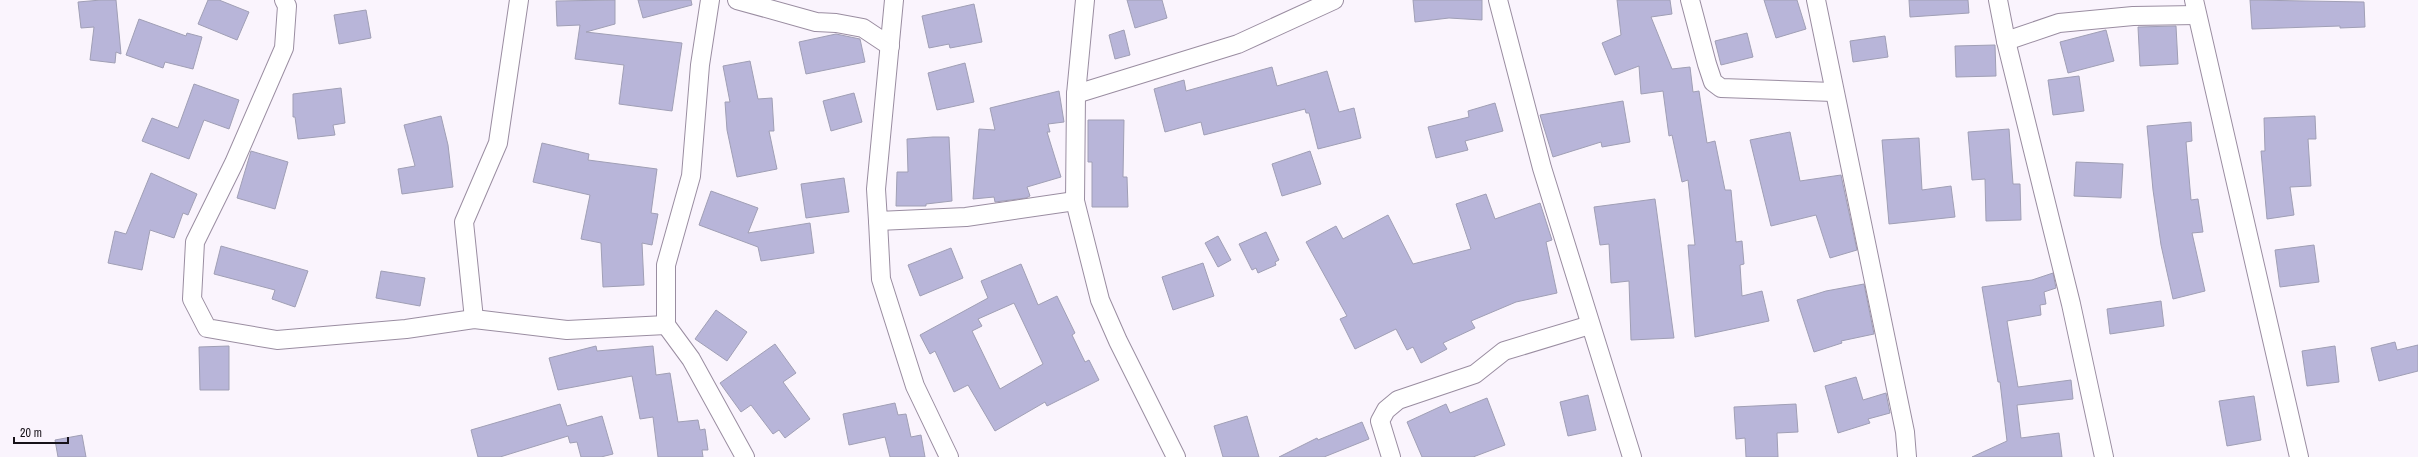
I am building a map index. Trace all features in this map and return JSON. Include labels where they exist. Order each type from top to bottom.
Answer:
[{"type":"street","points":[[284,0],[287,6],[284,48],[234,163],[194,242],[192,299],[207,328],[277,340],[406,329],[474,319],[567,330],[666,325]]},
{"type":"street","points":[[474,319],[464,222],[498,143],[519,0]]},
{"type":"street","points":[[733,0],[710,2],[700,65],[691,176],[666,265],[666,325],[691,359],[745,457]]},
{"type":"street","points":[[737,0],[816,22],[836,23],[863,28],[890,46]]},
{"type":"street","points":[[894,0],[876,189],[881,279],[915,386],[949,457]]},
{"type":"street","points":[[1085,0],[1076,94],[1075,201],[1100,300],[1118,341],[1176,457]]},
{"type":"street","points":[[1076,94],[1238,44],[1334,0]]},
{"type":"street","points":[[1498,0],[1542,168],[1632,457]]},
{"type":"street","points":[[1690,0],[1713,82],[1721,88],[1833,92]]},
{"type":"street","points":[[1816,0],[1833,92],[1904,432],[1907,457]]},
{"type":"street","points":[[1998,0],[2006,41],[2071,304],[2104,457]]},
{"type":"street","points":[[2006,41],[2059,24],[2133,16],[2195,7],[2299,457]]},
{"type":"street","points":[[878,221],[966,217],[1075,201]]},
{"type":"street","points":[[1391,457],[1380,421],[1386,410],[1398,400],[1475,374],[1504,351],[1590,325]]},
{"type":"building","points":[[116,0],[121,54],[116,52],[115,63],[90,60],[94,27],[81,28],[78,2]]},
{"type":"building","points":[[208,0],[219,0],[249,12],[237,40],[198,24]]},
{"type":"building","points":[[615,0],[615,24],[586,32],[682,43],[672,111],[619,104],[624,65],[575,59],[580,25],[557,26],[556,1]]},
{"type":"building","points":[[638,0],[691,0],[692,5],[643,18]]},
{"type":"building","points":[[1127,0],[1162,0],[1167,18],[1135,28]]},
{"type":"building","points":[[1413,0],[1482,0],[1482,20],[1449,18],[1415,22]]},
{"type":"building","points":[[1617,0],[1670,0],[1672,14],[1651,17],[1672,69],[1690,67],[1693,92],[1699,91],[1707,143],[1715,141],[1725,190],[1731,190],[1736,242],[1742,241],[1744,264],[1740,265],[1742,296],[1762,291],[1769,321],[1695,337],[1688,245],[1695,245],[1688,180],[1682,182],[1672,135],[1669,136],[1663,91],[1641,94],[1639,66],[1615,75],[1602,43],[1621,35]]},
{"type":"building","points":[[1764,0],[1797,0],[1806,29],[1776,38]]},
{"type":"building","points":[[1909,0],[1968,0],[1969,13],[1910,17]]},
{"type":"building","points":[[2250,0],[2364,2],[2365,27],[2340,28],[2340,26],[2252,29]]},
{"type":"building","points":[[974,4],[982,42],[950,48],[949,44],[929,48],[922,16]]},
{"type":"building","points":[[366,10],[371,38],[339,44],[334,15]]},
{"type":"building","points":[[139,19],[186,36],[187,33],[202,37],[193,69],[165,62],[163,68],[126,55]]},
{"type":"building","points":[[2176,26],[2178,64],[2140,66],[2138,27]]},
{"type":"building","points":[[1124,30],[1130,55],[1115,59],[1109,35]]},
{"type":"building","points":[[2106,30],[2114,61],[2068,73],[2060,42]]},
{"type":"building","points":[[1747,33],[1753,57],[1721,65],[1715,41]]},
{"type":"building","points":[[836,34],[860,39],[865,62],[806,74],[799,42]]},
{"type":"building","points":[[1885,36],[1888,57],[1853,62],[1850,41]]},
{"type":"building","points":[[1995,45],[1996,76],[1956,77],[1955,46]]},
{"type":"building","points":[[750,61],[758,99],[772,98],[774,131],[769,131],[777,169],[737,177],[727,130],[725,102],[730,102],[723,66]]},
{"type":"building","points":[[965,63],[974,102],[937,110],[928,73]]},
{"type":"building","points":[[1272,67],[1277,86],[1327,71],[1339,112],[1354,108],[1361,138],[1318,149],[1309,113],[1306,113],[1305,109],[1204,135],[1201,122],[1165,132],[1154,89],[1184,80],[1186,91]]},
{"type":"building","points":[[2079,76],[2084,111],[2053,115],[2048,80]]},
{"type":"building","points":[[194,84],[239,100],[229,129],[204,120],[189,159],[142,141],[152,118],[178,128]]},
{"type":"building","points":[[341,88],[345,123],[333,125],[335,135],[298,139],[295,117],[293,117],[293,94]]},
{"type":"building","points":[[1059,91],[1064,122],[1048,124],[1050,132],[1047,132],[1061,177],[1027,187],[1030,196],[1026,198],[995,202],[994,197],[973,199],[979,129],[995,130],[990,108]]},
{"type":"building","points":[[854,93],[862,122],[831,131],[823,101]]},
{"type":"building","points":[[1623,101],[1630,142],[1602,147],[1601,142],[1553,157],[1540,115]]},
{"type":"building","points":[[1495,103],[1503,131],[1465,141],[1468,150],[1436,158],[1428,127],[1469,117],[1468,111]]},
{"type":"building","points":[[441,116],[448,145],[453,187],[402,194],[398,169],[415,166],[404,125]]},
{"type":"building","points":[[2315,116],[2316,139],[2308,139],[2311,186],[2290,187],[2294,215],[2267,219],[2261,151],[2265,151],[2264,118]]},
{"type":"building","points":[[1088,120],[1124,120],[1123,177],[1127,177],[1128,207],[1092,207],[1092,162],[1088,162]]},
{"type":"building","points":[[2191,122],[2192,141],[2186,142],[2191,200],[2198,199],[2203,232],[2192,233],[2205,291],[2173,299],[2161,245],[2153,190],[2147,126]]},
{"type":"building","points":[[2009,129],[2013,184],[2020,184],[2021,220],[1986,221],[1985,179],[1972,180],[1968,132]]},
{"type":"building","points":[[1790,132],[1800,181],[1841,175],[1857,250],[1830,258],[1816,215],[1771,226],[1750,140]]},
{"type":"building","points":[[949,137],[952,201],[926,204],[926,206],[896,206],[897,172],[908,172],[907,139]]},
{"type":"building","points":[[1919,138],[1922,190],[1951,186],[1955,217],[1889,224],[1882,140]]},
{"type":"building","points":[[542,143],[589,154],[588,160],[657,169],[651,213],[658,214],[652,245],[642,243],[644,285],[603,287],[601,243],[581,239],[590,195],[533,182]]},
{"type":"building","points":[[251,151],[288,162],[275,209],[237,198]]},
{"type":"building","points":[[1310,151],[1321,184],[1282,196],[1272,164]]},
{"type":"building","points":[[2076,162],[2123,164],[2121,198],[2074,196]]},
{"type":"building","points":[[151,173],[197,194],[188,215],[183,213],[174,238],[150,230],[142,270],[108,263],[115,231],[126,234]]},
{"type":"building","points":[[844,178],[849,212],[806,218],[801,184]]},
{"type":"building","points":[[711,191],[758,208],[748,233],[810,223],[814,253],[761,261],[758,247],[699,225]]},
{"type":"building","points":[[1486,194],[1495,219],[1540,203],[1552,240],[1546,242],[1557,293],[1516,302],[1471,321],[1475,328],[1443,343],[1447,349],[1421,363],[1413,347],[1407,350],[1396,329],[1355,349],[1340,319],[1347,316],[1306,242],[1336,226],[1343,239],[1388,215],[1413,264],[1471,249],[1456,204]]},
{"type":"building","points":[[1655,199],[1674,338],[1631,340],[1629,281],[1611,283],[1609,244],[1600,245],[1594,207]]},
{"type":"building","points":[[1266,232],[1279,260],[1275,262],[1276,265],[1258,273],[1256,268],[1252,270],[1239,244]]},
{"type":"building","points":[[1218,236],[1231,260],[1218,267],[1205,243]]},
{"type":"building","points":[[2314,245],[2319,282],[2280,287],[2275,250]]},
{"type":"building","points":[[221,246],[308,271],[295,307],[272,299],[275,290],[214,274]]},
{"type":"building","points":[[951,248],[963,278],[920,296],[908,265]]},
{"type":"building","points":[[1203,263],[1214,296],[1173,310],[1162,277]]},
{"type":"building","points":[[1021,264],[1038,305],[1057,296],[1075,333],[1072,335],[1085,362],[1089,360],[1099,380],[1047,406],[1045,402],[995,431],[968,385],[954,392],[935,351],[930,354],[920,335],[988,298],[981,281]],"holes":[[[1014,303],[1043,364],[1000,389],[972,331],[982,326],[978,319]]]},
{"type":"building","points":[[381,271],[425,278],[420,306],[376,298]]},
{"type":"building","points":[[2053,273],[2056,288],[2044,292],[2046,304],[2040,305],[2041,315],[2007,321],[2018,387],[2071,380],[2073,399],[2017,405],[2021,438],[2059,433],[2062,457],[1972,457],[2007,441],[2000,382],[1998,382],[1982,287],[2032,280]]},
{"type":"building","points":[[1864,284],[1874,334],[1841,341],[1842,343],[1814,352],[1797,300],[1826,291]]},
{"type":"building","points":[[2161,301],[2164,326],[2110,334],[2107,309]]},
{"type":"building","points":[[716,310],[747,332],[727,361],[695,339]]},
{"type":"building","points":[[2395,342],[2397,350],[2418,345],[2418,371],[2379,381],[2371,348]]},
{"type":"building","points":[[775,344],[796,373],[783,382],[810,419],[785,438],[779,430],[773,434],[751,405],[741,412],[720,383]]},
{"type":"building","points":[[229,346],[229,390],[200,390],[199,347]]},
{"type":"building","points":[[596,346],[597,351],[653,346],[656,375],[670,373],[678,422],[698,420],[700,430],[705,429],[708,450],[702,450],[703,457],[658,457],[653,417],[640,419],[632,376],[558,390],[549,358]]},
{"type":"building","points":[[2335,346],[2339,382],[2307,386],[2302,351]]},
{"type":"building","points":[[1856,377],[1863,400],[1886,393],[1890,413],[1868,419],[1870,423],[1838,433],[1825,386]]},
{"type":"building","points":[[1588,395],[1596,430],[1568,436],[1560,402]]},
{"type":"building","points":[[2254,396],[2261,440],[2227,446],[2219,401]]},
{"type":"building","points":[[1487,398],[1505,445],[1473,457],[1422,457],[1407,422],[1446,404],[1450,413]]},
{"type":"building","points":[[895,403],[898,415],[906,414],[911,437],[921,435],[925,457],[890,457],[885,437],[849,445],[843,414]]},
{"type":"building","points":[[560,404],[567,426],[602,416],[613,454],[601,457],[581,457],[577,442],[570,443],[568,436],[500,457],[478,457],[471,430]]},
{"type":"building","points":[[1796,404],[1798,432],[1777,433],[1778,457],[1746,457],[1745,438],[1736,439],[1734,407]]},
{"type":"building","points":[[1247,416],[1259,457],[1223,457],[1214,426]]},
{"type":"building","points":[[1362,422],[1369,439],[1324,457],[1279,457],[1317,438],[1318,440]]},
{"type":"building","points":[[82,435],[86,457],[58,457],[55,440]]}]
